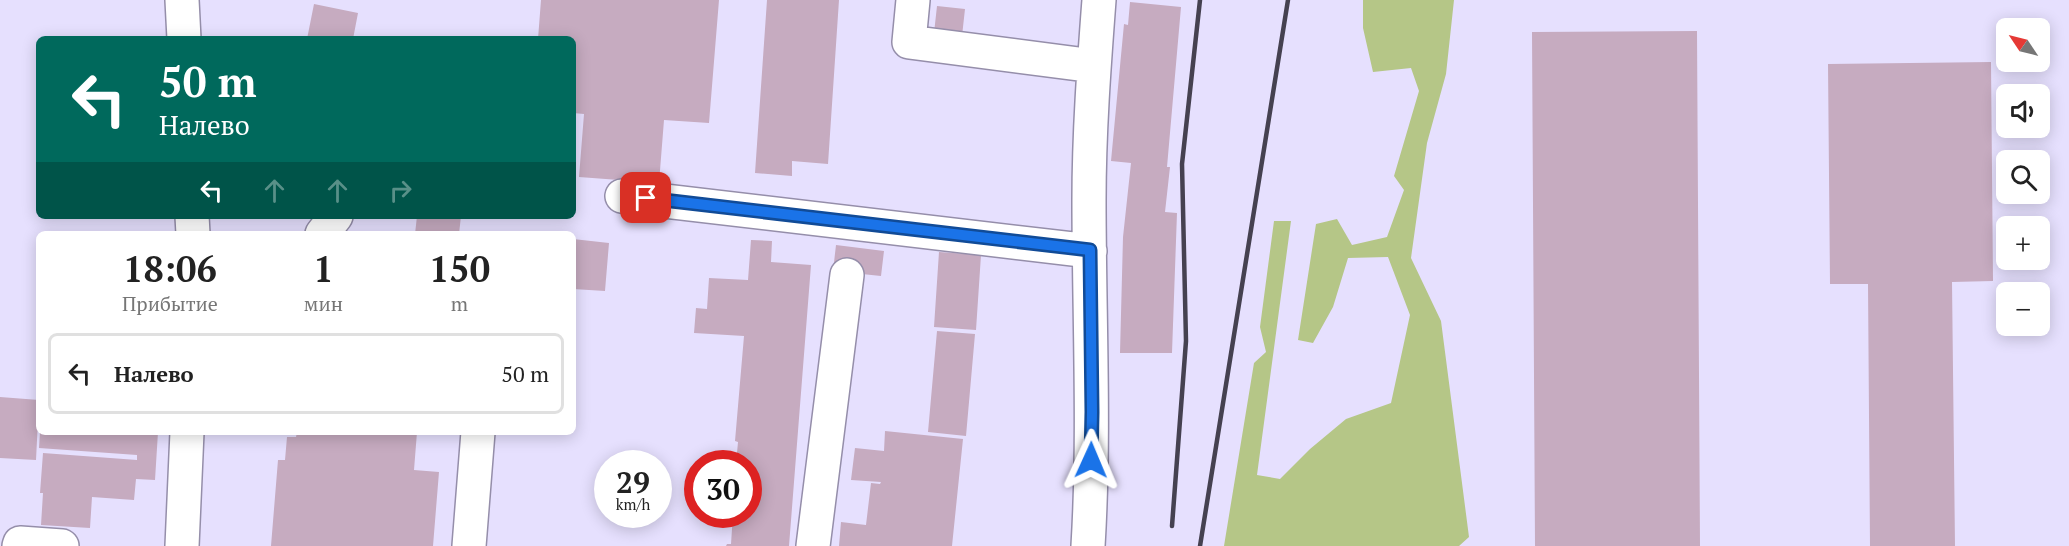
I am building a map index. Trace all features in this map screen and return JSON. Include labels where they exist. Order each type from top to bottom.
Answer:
[{"type":"street","points":[[182,0],[184,36]]},
{"type":"street","points":[[913,0],[909,42],[1094,66]]},
{"type":"street","points":[[1089,546],[1092,412],[1089,198],[1099,0]]},
{"type":"street","points":[[622,196],[1090,250]]},
{"type":"street","points":[[324,231],[334,219]]},
{"type":"street","points":[[813,546],[847,275]]},
{"type":"street","points":[[182,546],[187,435]]},
{"type":"street","points":[[469,546],[478,435]]},
{"type":"street","points":[[20,546],[20,543],[62,546]]},
{"type":"green space","points":[[1363,0],[1454,0],[1446,74],[1427,143],[1411,258],[1441,321],[1469,537],[1459,546],[1224,546],[1254,363],[1266,352],[1260,327],[1274,221],[1291,221],[1257,475],[1280,479],[1310,449],[1346,419],[1391,403],[1410,315],[1388,257],[1348,258],[1333,307],[1313,343],[1298,340],[1316,224],[1337,219],[1352,245],[1387,237],[1404,190],[1394,176],[1419,91],[1411,68],[1373,72],[1363,28]]},
{"type":"building","points":[[541,0],[719,0],[709,123],[664,120],[659,183],[579,177],[584,114],[576,113],[576,36],[538,36]]},
{"type":"building","points":[[767,0],[839,0],[828,164],[792,161],[792,176],[755,173]]},
{"type":"building","points":[[1130,2],[1181,7],[1165,212],[1177,213],[1172,353],[1120,353],[1123,237],[1131,163],[1111,161],[1124,24],[1128,25]]},
{"type":"building","points":[[314,4],[358,13],[354,36],[308,36]]},
{"type":"building","points":[[937,6],[965,9],[962,36],[934,33]]},
{"type":"building","points":[[1697,31],[1700,546],[1535,546],[1532,32]]},
{"type":"building","points":[[1991,62],[1993,281],[1952,282],[1955,546],[1870,546],[1868,284],[1830,284],[1828,64]]},
{"type":"building","points":[[417,219],[461,219],[459,231],[415,231]]},
{"type":"building","points":[[576,239],[609,243],[605,291],[576,289]]},
{"type":"building","points":[[751,240],[772,241],[771,262],[811,265],[789,546],[726,546],[731,544],[732,528],[762,528],[762,450],[737,450],[738,442],[735,441],[744,336],[694,333],[696,308],[707,309],[709,278],[748,280]]},
{"type":"building","points":[[836,245],[884,251],[881,276],[833,271]]},
{"type":"building","points":[[939,252],[981,255],[976,330],[934,327]]},
{"type":"building","points":[[937,331],[975,334],[966,436],[928,432]]},
{"type":"building","points":[[0,397],[36,400],[36,460],[0,458]]},
{"type":"building","points":[[885,431],[963,439],[952,546],[839,546],[841,522],[866,525],[871,483],[880,484],[881,482],[851,480],[855,448],[884,451]]},
{"type":"building","points":[[40,435],[158,435],[155,480],[136,479],[134,500],[92,497],[90,528],[41,525],[43,493],[40,493],[43,453],[137,460],[137,455],[39,448]]},
{"type":"building","points":[[296,435],[417,435],[414,470],[439,472],[433,546],[271,546],[278,460],[285,460],[287,437],[296,437]]},
{"type":"railway","points":[[1172,526],[1186,341],[1182,164],[1200,0]]},
{"type":"railway","points":[[1200,546],[1288,0]]},
{"type":"route","points":[[646,198],[1090,250],[1091,460]]}]
